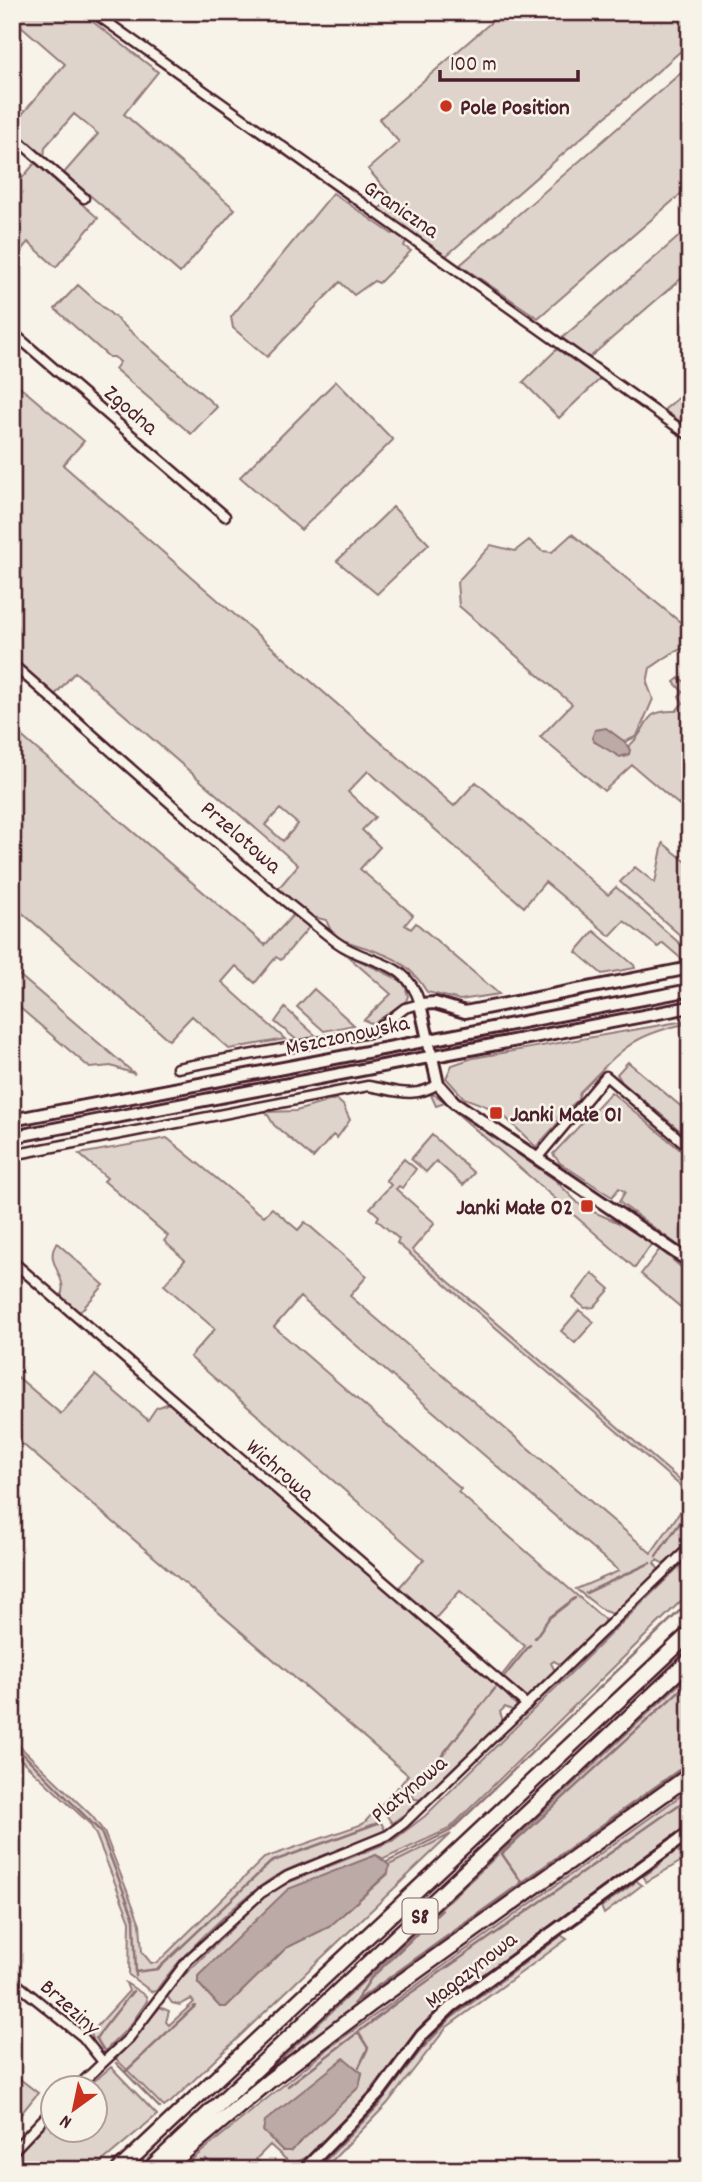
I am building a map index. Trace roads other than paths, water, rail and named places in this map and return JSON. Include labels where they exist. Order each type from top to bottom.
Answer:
[{"type":"highway","name":"S8","points":[[119,2170],[690,1633]]},
{"type":"highway","name":"S8","points":[[149,2170],[690,1660]]},
{"type":"highway","points":[[163,2170],[331,2033],[690,1775]]},
{"type":"main road","points":[[420,1004],[435,1003],[465,1012],[690,968]]},
{"type":"main road","name":"Mszczonowska","points":[[12,1120],[690,990]]},
{"type":"main road","name":"Przelotowa","points":[[420,1004],[438,1084]]},
{"type":"main road","name":"Mszczonowska","points":[[12,1137],[690,1007]]},
{"type":"main road","points":[[438,1084],[464,1109],[690,1262]]},
{"type":"main road","name":"Magazynowa","points":[[304,2170],[379,2094],[422,2035],[452,2006],[690,1832]]},
{"type":"street","name":"Graniczna","points":[[93,12],[690,436]]},
{"type":"street","points":[[12,135],[83,198]]},
{"type":"street","name":"Zgodna","points":[[12,332],[225,516]]},
{"type":"street","name":"Przelotowa","points":[[12,664],[336,942],[402,973],[412,984],[420,1004]]},
{"type":"street","points":[[177,1068],[374,1032],[405,1008],[420,1004]]},
{"type":"street","points":[[538,1157],[606,1076],[690,1148]]},
{"type":"street","points":[[12,1155],[368,1086],[408,1095],[428,1091],[438,1084]]},
{"type":"street","name":"Wichrowa","points":[[12,1261],[527,1705]]},
{"type":"street","name":"Platynowa","points":[[91,2074],[129,2038],[188,1960],[261,1893],[303,1868],[388,1835],[422,1808],[690,1547]]},
{"type":"street","name":"Brzeziny","points":[[12,1980],[83,2037],[103,2062]]},
{"type":"street","points":[[12,2152],[38,2125]]},
{"type":"waterway","points":[[689,1282],[684,1288],[690,1301]]},
{"type":"waterway","points":[[656,1556],[690,1509]]},
{"type":"waterway","points":[[586,1593],[650,1563]]},
{"type":"waterway","points":[[535,1638],[549,1618],[575,1598]]},
{"type":"waterway","points":[[387,1862],[450,1831],[690,1601]]},
{"type":"waterway","points":[[503,1678],[530,1645]]},
{"type":"waterway","points":[[522,1883],[502,1854],[690,1681]]},
{"type":"waterway","points":[[435,1764],[497,1686]]},
{"type":"waterway","points":[[12,1743],[101,1832],[134,1919],[136,1976]]},
{"type":"waterway","points":[[354,2003],[690,1762]]},
{"type":"waterway","points":[[413,1789],[428,1772]]},
{"type":"waterway","points":[[288,2086],[395,2004],[690,1797]]},
{"type":"waterway","points":[[388,1814],[404,1799]]},
{"type":"waterway","points":[[135,1972],[158,1969],[271,1862],[378,1823]]},
{"type":"waterway","points":[[679,1852],[685,1848]]},
{"type":"waterway","points":[[645,1875],[660,1864]]},
{"type":"waterway","points":[[602,1906],[634,1883]]},
{"type":"waterway","points":[[356,2001],[371,1978],[442,1910]]},
{"type":"waterway","points":[[569,1929],[592,1913]]},
{"type":"waterway","points":[[317,2169],[379,2105],[420,2051],[451,2018],[559,1937]]},
{"type":"waterway","points":[[103,2049],[96,2038],[133,1991]]},
{"type":"waterway","points":[[125,2072],[195,2006]]},
{"type":"waterway","points":[[358,2032],[368,2048],[359,2067]]},
{"type":"waterway","points":[[116,2063],[160,2108]]},
{"type":"waterway","points":[[206,2159],[216,2170]]},
{"type":"place","name":"Pole Position","points":[[446,106]]},
{"type":"place","name":"Janki Małe 01","points":[[496,1113]]},
{"type":"place","name":"Janki Małe 02","points":[[587,1206]]}]
